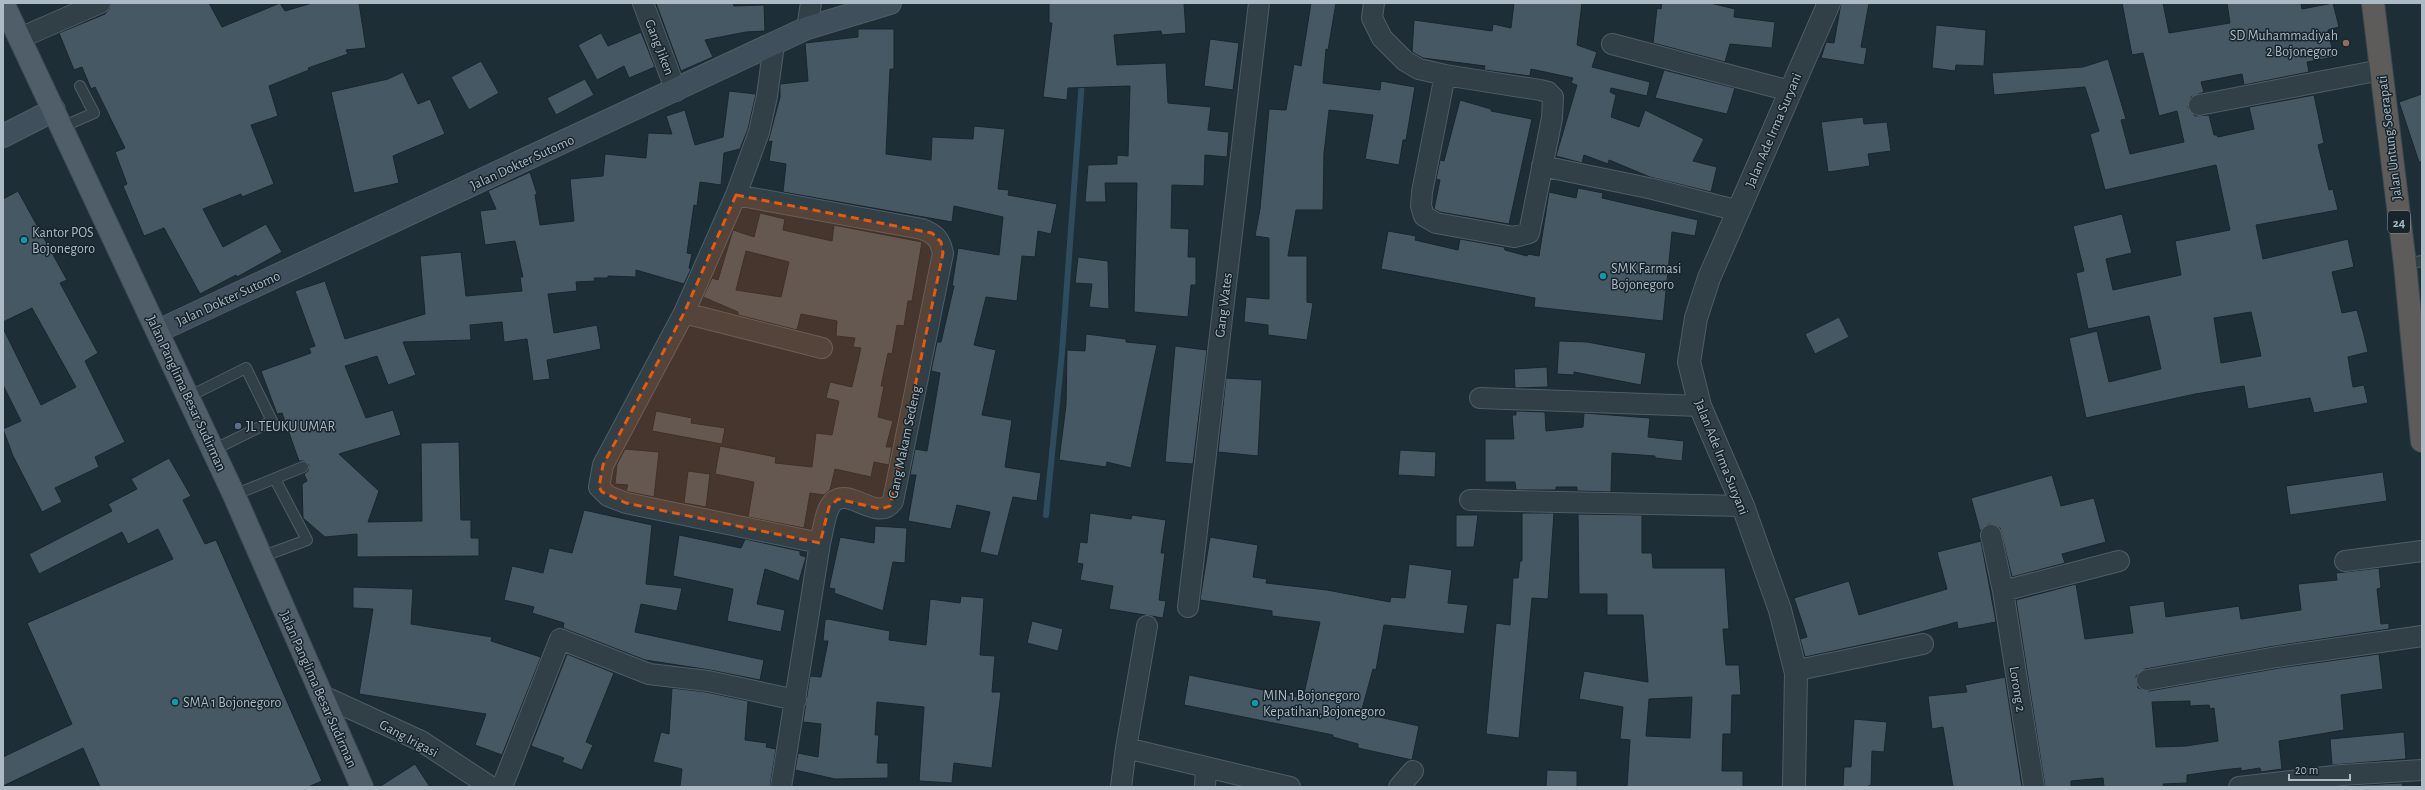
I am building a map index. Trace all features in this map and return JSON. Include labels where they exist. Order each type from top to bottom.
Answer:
[{"type":"highway","name":"Jalan Untung Soerapati","points":[[2373,3],[2381,70],[2413,263],[2422,441]]},
{"type":"main road","name":"Jalan Panglima Besar Sudirman","points":[[3,3],[234,495],[362,787]]},
{"type":"main road","name":"Jalan Dokter Sutomo","points":[[158,331],[676,91],[808,28],[890,3]]},
{"type":"main road","points":[[3,136],[58,119]]},
{"type":"street","points":[[20,38],[100,3]]},
{"type":"street","name":"Gang Jiken","points":[[643,3],[676,91]]},
{"type":"street","points":[[808,28],[811,3]]},
{"type":"street","name":"Gang Wates","points":[[1188,607],[1259,3]]},
{"type":"street","points":[[1374,3],[1372,18],[1382,38],[1394,51],[1419,69],[1445,75],[1548,92],[1553,97],[1554,104],[1529,233],[1526,235],[1514,237],[1436,223],[1424,216],[1421,206],[1422,192],[1445,75]]},
{"type":"street","name":"Jalan Ade Irma Suryani","points":[[1794,787],[1796,673],[1780,610],[1743,506],[1700,406],[1689,362],[1696,318],[1709,278],[1829,3]]},
{"type":"street","points":[[774,44],[767,96],[759,132],[736,195],[684,313],[603,465],[599,487],[602,492],[614,499],[626,503],[820,543]]},
{"type":"street","points":[[1612,44],[1790,91]]},
{"type":"street","points":[[2199,105],[2381,70]]},
{"type":"street","points":[[1542,166],[1653,189],[1739,211]]},
{"type":"street","name":"Gang Makam Sedeng","points":[[736,195],[922,229],[932,232],[941,242],[943,253],[893,501],[890,506],[881,509],[844,498],[838,498],[829,508],[820,543],[781,787]]},
{"type":"street","points":[[684,313],[822,348]]},
{"type":"street","points":[[1480,398],[1700,406]]},
{"type":"street","points":[[1470,500],[1743,506]]},
{"type":"street","name":"Lorong 2","points":[[1991,534],[2003,591],[2034,787]]},
{"type":"street","points":[[2345,561],[2422,551]]},
{"type":"street","points":[[2003,591],[2119,561]]},
{"type":"street","points":[[1121,787],[1126,748],[1147,626]]},
{"type":"street","points":[[2147,680],[2277,657],[2422,636]]},
{"type":"street","points":[[502,787],[560,639],[650,674],[708,681],[796,700]]},
{"type":"street","points":[[1796,673],[1803,669],[1923,644]]},
{"type":"street","name":"Gang Irigasi","points":[[323,696],[420,741],[491,787]]},
{"type":"street","points":[[1126,748],[1290,787]]},
{"type":"street","points":[[1204,787],[1206,767]]},
{"type":"street","points":[[2239,787],[2342,775],[2422,770]]},
{"type":"street","points":[[1399,787],[1413,771]]},
{"type":"lane","points":[[58,119],[94,113],[80,86]]},
{"type":"lane","points":[[188,397],[246,368],[272,421],[213,450]]},
{"type":"lane","points":[[234,495],[303,467]]},
{"type":"lane","points":[[261,557],[307,540],[275,479]]},
{"type":"highlighted area","points":[[736,195],[932,233],[941,242],[943,253],[890,506],[881,509],[838,499],[829,507],[820,543],[626,503],[602,492],[599,487],[603,465],[684,313]]},
{"type":"building","points":[[111,3],[209,3],[222,27],[280,3],[285,11],[312,3],[359,3],[366,48],[346,50],[348,54],[308,68],[309,70],[269,86],[278,116],[251,125],[274,184],[242,197],[241,194],[203,209],[223,247],[266,224],[282,252],[237,277],[236,275],[200,294],[164,228],[144,236],[123,186],[127,184],[115,152],[125,148],[95,87],[91,89],[82,67],[74,70],[59,33],[105,14]]},
{"type":"building","points":[[656,3],[733,3],[734,6],[764,5],[765,31],[746,32],[705,40],[713,57],[681,71]]},
{"type":"building","points":[[1049,3],[1184,3],[1186,33],[1162,35],[1161,31],[1114,35],[1117,65],[1166,63],[1168,103],[1211,107],[1208,130],[1229,132],[1227,157],[1205,155],[1204,186],[1172,185],[1171,228],[1189,229],[1188,257],[1196,257],[1196,285],[1191,285],[1188,317],[1134,312],[1137,183],[1105,183],[1106,202],[1085,202],[1088,165],[1117,164],[1117,155],[1128,156],[1130,86],[1068,88],[1067,100],[1043,97],[1052,23],[1049,23]]},
{"type":"building","points":[[1311,3],[1336,3],[1328,50],[1326,49],[1323,83],[1380,90],[1381,81],[1415,87],[1406,140],[1403,140],[1399,165],[1365,159],[1373,115],[1329,110],[1324,153],[1323,210],[1296,210],[1288,256],[1307,256],[1307,302],[1313,303],[1307,340],[1268,335],[1268,325],[1244,322],[1246,297],[1269,299],[1269,238],[1255,236],[1260,209],[1269,109],[1286,110],[1294,64],[1301,66]]},
{"type":"building","points":[[1514,3],[1582,3],[1577,45],[1597,52],[1592,67],[1650,82],[1647,96],[1611,88],[1610,92],[1616,95],[1611,117],[1639,127],[1645,110],[1704,139],[1693,161],[1717,167],[1711,192],[1650,177],[1609,160],[1608,164],[1584,155],[1582,163],[1556,156],[1577,85],[1571,83],[1573,78],[1531,69],[1530,76],[1484,70],[1485,66],[1423,58],[1412,52],[1414,20],[1492,31],[1493,24],[1511,28]]},
{"type":"building","points":[[1662,3],[1710,3],[1735,9],[1734,17],[1775,22],[1772,48],[1730,44],[1725,62],[1653,43],[1657,8],[1661,9]]},
{"type":"building","points":[[1841,3],[1869,3],[1861,47],[1867,48],[1864,65],[1821,58],[1826,42],[1834,43]]},
{"type":"building","points":[[2122,3],[2163,3],[2169,33],[2230,23],[2227,3],[2301,3],[2302,9],[2333,3],[2339,27],[2328,30],[2334,57],[2307,62],[2309,72],[2244,85],[2242,74],[2201,82],[2204,92],[2191,97],[2188,107],[2195,116],[2209,115],[2214,135],[2217,135],[2218,137],[2254,129],[2249,107],[2314,95],[2324,143],[2318,145],[2329,190],[2333,189],[2338,210],[2256,225],[2263,259],[2348,239],[2354,267],[2332,272],[2342,313],[2357,310],[2364,335],[2368,352],[2348,357],[2353,387],[2364,385],[2368,403],[2314,413],[2310,398],[2248,409],[2244,386],[2195,394],[2086,418],[2069,338],[2097,331],[2109,382],[2161,369],[2149,316],[2088,329],[2076,273],[2084,271],[2073,226],[2122,214],[2132,253],[2106,259],[2113,290],[2181,275],[2175,241],[2230,230],[2216,165],[2105,190],[2090,134],[2099,131],[2085,87],[1994,95],[1992,73],[2083,67],[2108,59],[2126,119],[2121,120],[2130,154],[2184,142],[2177,111],[2159,116],[2143,53],[2132,55]],"holes":[[[2251,312],[2261,356],[2221,363],[2214,318]]]},
{"type":"building","points":[[1936,25],[1986,30],[1984,66],[1956,65],[1955,71],[1932,68]]},
{"type":"building","points":[[858,29],[894,29],[894,69],[890,69],[886,154],[931,160],[932,137],[973,139],[974,126],[1005,129],[998,189],[1009,190],[1008,195],[1057,204],[1051,234],[1038,231],[1035,257],[1022,256],[1017,301],[986,297],[974,345],[996,350],[982,415],[1012,420],[1005,467],[1041,473],[1037,501],[1013,497],[998,556],[980,552],[990,512],[957,505],[951,529],[908,521],[916,475],[910,475],[915,449],[927,451],[940,373],[931,371],[937,342],[941,342],[954,286],[952,286],[958,248],[999,255],[1003,217],[954,206],[952,222],[783,192],[786,164],[769,161],[772,141],[768,142],[780,97],[780,84],[808,81],[805,43],[858,37]]},
{"type":"building","points":[[641,32],[655,67],[629,78],[624,66],[597,80],[578,45],[601,33],[608,46]]},
{"type":"building","points":[[1210,39],[1239,43],[1233,90],[1204,86]]},
{"type":"building","points":[[481,61],[499,93],[469,110],[451,77]]},
{"type":"building","points":[[1664,70],[1735,88],[1727,114],[1655,98]]},
{"type":"building","points":[[403,72],[418,104],[430,99],[445,134],[393,156],[399,183],[354,193],[331,92],[388,79]]},
{"type":"building","points":[[585,79],[594,95],[556,115],[547,98]]},
{"type":"building","points":[[729,91],[756,94],[748,129],[740,149],[724,153],[721,185],[700,182],[697,206],[694,205],[687,253],[692,254],[689,268],[691,269],[684,284],[636,270],[636,277],[608,276],[608,278],[594,278],[595,281],[576,282],[577,291],[548,294],[554,333],[597,325],[601,349],[547,360],[550,379],[533,381],[527,339],[504,342],[502,322],[470,325],[471,340],[403,342],[416,375],[388,385],[377,356],[345,366],[366,418],[393,410],[401,435],[339,454],[379,491],[368,522],[422,521],[421,443],[459,442],[461,520],[471,520],[471,538],[479,538],[479,556],[357,557],[357,534],[325,537],[303,518],[302,484],[307,481],[304,474],[308,471],[309,465],[304,461],[299,461],[282,413],[277,414],[261,371],[311,353],[309,348],[315,346],[295,291],[325,281],[345,339],[425,314],[420,256],[461,252],[466,296],[522,291],[520,277],[523,277],[515,241],[485,245],[480,211],[496,209],[488,191],[530,172],[537,194],[535,195],[540,225],[574,221],[570,179],[603,176],[605,154],[646,158],[648,133],[672,134],[666,116],[685,110],[695,145],[723,137]]},
{"type":"building","points":[[2422,94],[2422,162],[2419,162],[2399,102]]},
{"type":"building","points":[[1460,100],[1491,109],[1491,111],[1532,119],[1509,224],[1440,212],[1434,209],[1440,180],[1436,179],[1440,160],[1444,161]]},
{"type":"building","points":[[1863,117],[1864,124],[1887,122],[1891,151],[1868,154],[1870,166],[1828,172],[1821,122]]},
{"type":"building","points":[[1578,188],[1603,193],[1602,198],[1698,220],[1695,236],[1672,232],[1663,321],[1534,307],[1535,298],[1381,269],[1388,231],[1416,236],[1415,240],[1458,250],[1460,239],[1504,247],[1505,250],[1527,256],[1528,254],[1539,256],[1549,192],[1576,198]]},
{"type":"building","points":[[18,191],[67,280],[60,283],[98,353],[85,361],[125,442],[95,457],[99,467],[55,488],[62,502],[42,512],[13,456],[3,429],[21,421],[3,385],[3,328],[41,405],[76,387],[32,308],[3,322],[3,199]]},
{"type":"building","points":[[760,213],[785,219],[783,230],[832,241],[834,225],[922,242],[912,301],[908,301],[904,326],[897,325],[892,354],[888,353],[881,386],[884,386],[878,417],[893,421],[886,447],[892,447],[889,465],[874,462],[871,477],[835,469],[830,490],[824,495],[810,493],[804,528],[748,517],[754,482],[715,474],[720,446],[776,457],[775,463],[812,467],[816,433],[832,435],[839,401],[826,398],[830,382],[852,387],[861,348],[853,347],[855,338],[836,336],[837,321],[801,314],[797,330],[738,315],[738,312],[703,297],[712,278],[718,280],[733,230],[754,237]],"holes":[[[746,251],[789,262],[781,297],[736,290]]]},
{"type":"building","points":[[1078,257],[1108,261],[1109,309],[1089,307],[1092,284],[1075,283]]},
{"type":"building","points":[[1839,317],[1849,337],[1815,354],[1805,334]]},
{"type":"building","points":[[1086,334],[1126,339],[1126,342],[1157,345],[1131,468],[1107,462],[1106,467],[1059,460],[1066,405],[1067,350],[1085,351]]},
{"type":"building","points":[[1559,341],[1587,342],[1646,353],[1641,385],[1574,372],[1574,375],[1557,374]]},
{"type":"building","points":[[1175,346],[1207,350],[1193,464],[1165,462]]},
{"type":"building","points":[[1547,367],[1548,387],[1515,388],[1514,369]]},
{"type":"building","points":[[1226,378],[1262,380],[1258,456],[1218,452]]},
{"type":"building","points":[[656,411],[692,418],[691,423],[725,428],[722,444],[652,431]]},
{"type":"building","points":[[1516,411],[1545,412],[1546,431],[1583,427],[1584,413],[1650,418],[1648,437],[1684,441],[1682,461],[1655,458],[1655,456],[1612,453],[1611,492],[1577,491],[1577,487],[1556,487],[1556,490],[1516,490],[1515,482],[1485,482],[1485,439],[1514,439],[1512,415],[1516,415]]},
{"type":"building","points":[[625,449],[659,452],[654,497],[626,491],[628,485],[615,484],[617,464]]},
{"type":"building","points":[[1400,450],[1436,452],[1435,477],[1398,475]]},
{"type":"building","name":"SMA 1 Bojonegoro","points":[[169,458],[191,496],[183,500],[205,544],[216,540],[322,781],[308,787],[100,787],[83,748],[3,786],[3,757],[72,724],[27,623],[173,559],[158,529],[128,544],[122,532],[39,574],[29,554],[112,511],[108,504],[137,489],[131,479]]},
{"type":"building","points":[[688,471],[710,474],[706,507],[684,503]]},
{"type":"building","points":[[2383,472],[2387,501],[2290,515],[2286,486]]},
{"type":"building","points":[[2052,475],[2061,506],[2094,498],[2106,542],[2062,554],[2065,563],[2012,577],[2000,528],[1989,524],[1980,531],[1971,498]]},
{"type":"building","points":[[584,510],[652,525],[646,584],[682,588],[677,611],[641,604],[635,632],[764,660],[760,680],[710,670],[645,660],[563,628],[564,623],[532,613],[534,607],[504,600],[512,566],[543,573],[549,548],[572,553]]},
{"type":"building","points":[[1090,513],[1131,519],[1132,515],[1166,520],[1161,553],[1165,553],[1159,600],[1166,601],[1163,618],[1109,609],[1113,586],[1080,580],[1083,564],[1077,563],[1080,542],[1087,543]]},
{"type":"building","points":[[1522,513],[1554,513],[1548,599],[1532,598],[1519,738],[1486,734],[1496,623],[1510,625],[1513,578],[1518,578],[1520,561],[1522,561]]},
{"type":"building","points":[[1578,514],[1642,515],[1642,553],[1652,553],[1653,568],[1725,568],[1729,629],[1723,629],[1726,665],[1739,665],[1741,695],[1732,695],[1731,734],[1723,734],[1722,771],[1743,771],[1743,787],[1627,787],[1630,740],[1620,739],[1623,707],[1579,699],[1584,671],[1648,682],[1643,615],[1607,615],[1607,594],[1579,594]],"holes":[[[1692,697],[1690,738],[1646,736],[1649,699]]]},
{"type":"building","points":[[1456,515],[1478,515],[1474,547],[1456,547]]},
{"type":"building","points":[[875,526],[907,528],[905,563],[893,562],[883,611],[834,593],[835,589],[829,588],[840,537],[874,543]]},
{"type":"building","points":[[679,535],[741,548],[745,539],[800,551],[800,555],[806,557],[799,581],[765,569],[757,604],[785,610],[781,632],[727,621],[733,589],[673,576]]},
{"type":"building","points":[[1210,537],[1258,545],[1253,577],[1267,579],[1266,583],[1327,590],[1390,602],[1391,597],[1405,598],[1409,564],[1452,570],[1448,603],[1468,605],[1464,634],[1384,625],[1376,670],[1373,669],[1361,713],[1419,726],[1412,760],[1358,748],[1358,744],[1333,737],[1333,735],[1184,705],[1189,675],[1303,698],[1320,622],[1272,616],[1272,611],[1200,600]]},
{"type":"building","points":[[1981,541],[1996,622],[1958,629],[1957,622],[1917,633],[1805,657],[1800,639],[1807,637],[1794,598],[1849,581],[1859,615],[1947,589],[1937,552]]},
{"type":"building","points":[[2379,568],[2381,588],[2377,589],[2381,624],[2389,623],[2389,629],[2275,646],[2145,669],[2136,676],[2138,688],[2149,691],[2279,668],[2379,654],[2383,689],[2341,695],[2344,730],[2279,741],[2282,769],[2261,772],[2260,768],[2241,771],[2241,768],[2187,775],[2187,783],[2163,784],[2164,787],[2104,787],[2103,778],[2071,781],[2071,787],[2045,787],[2016,600],[2076,584],[2085,639],[2133,633],[2129,606],[2164,601],[2166,617],[2239,606],[2241,619],[2301,610],[2298,584],[2337,580],[2336,573]],"holes":[[[2190,701],[2190,706],[2209,705],[2210,709],[2214,708],[2218,741],[2186,746],[2156,747],[2152,702]]]},
{"type":"building","points":[[353,587],[413,589],[411,624],[492,637],[491,641],[541,657],[502,755],[475,745],[486,714],[359,694],[373,609],[353,608]]},
{"type":"building","points":[[961,596],[984,598],[980,655],[995,656],[992,692],[1001,692],[992,768],[954,763],[952,783],[919,781],[924,707],[877,702],[875,735],[879,735],[877,763],[888,763],[888,778],[835,779],[795,770],[798,753],[818,757],[821,724],[803,722],[810,676],[821,677],[828,641],[823,641],[825,620],[828,619],[890,631],[889,640],[926,645],[930,599],[960,603]]},
{"type":"building","points":[[1032,621],[1063,629],[1058,651],[1027,643]]},
{"type":"building","points":[[567,654],[614,673],[586,742],[593,745],[582,770],[562,762],[564,758],[531,746]]},
{"type":"building","points":[[2005,677],[2022,787],[1953,787],[1943,727],[1932,729],[1928,696],[1967,692],[1965,685]]},
{"type":"building","points":[[672,688],[706,692],[748,701],[745,740],[767,743],[766,747],[776,749],[770,787],[680,787],[682,769],[653,762],[661,732],[669,734]]},
{"type":"building","points":[[1854,719],[1887,722],[1884,752],[1872,751],[1871,785],[1866,787],[1843,787],[1844,767],[1851,767]]},
{"type":"building","points":[[2404,732],[2406,759],[2332,765],[2330,739]]},
{"type":"building","points":[[415,764],[430,787],[379,787]]},
{"type":"building","points":[[1547,770],[1577,771],[1577,787],[1546,787]]},
{"type":"building","points":[[2402,783],[2403,787],[2338,787],[2343,786]]},
{"type":"waterway","points":[[1046,515],[1062,352],[1082,80]]},
{"type":"place","name":"SD Muhammadiyah 2 Bojonegoro","points":[[2346,43]]},
{"type":"place","name":"Kantor POS Bojonegoro","points":[[24,240]]},
{"type":"place","name":"SMK Farmasi Bojonegoro","points":[[1603,276]]},
{"type":"place","name":"JL TEUKU UMAR","points":[[238,426]]},
{"type":"place","name":"SMA 1 Bojonegoro","points":[[175,702]]},
{"type":"place","name":"MIN 1 Bojonegoro Kepatihan,Bojonegoro","points":[[1255,703]]}]
